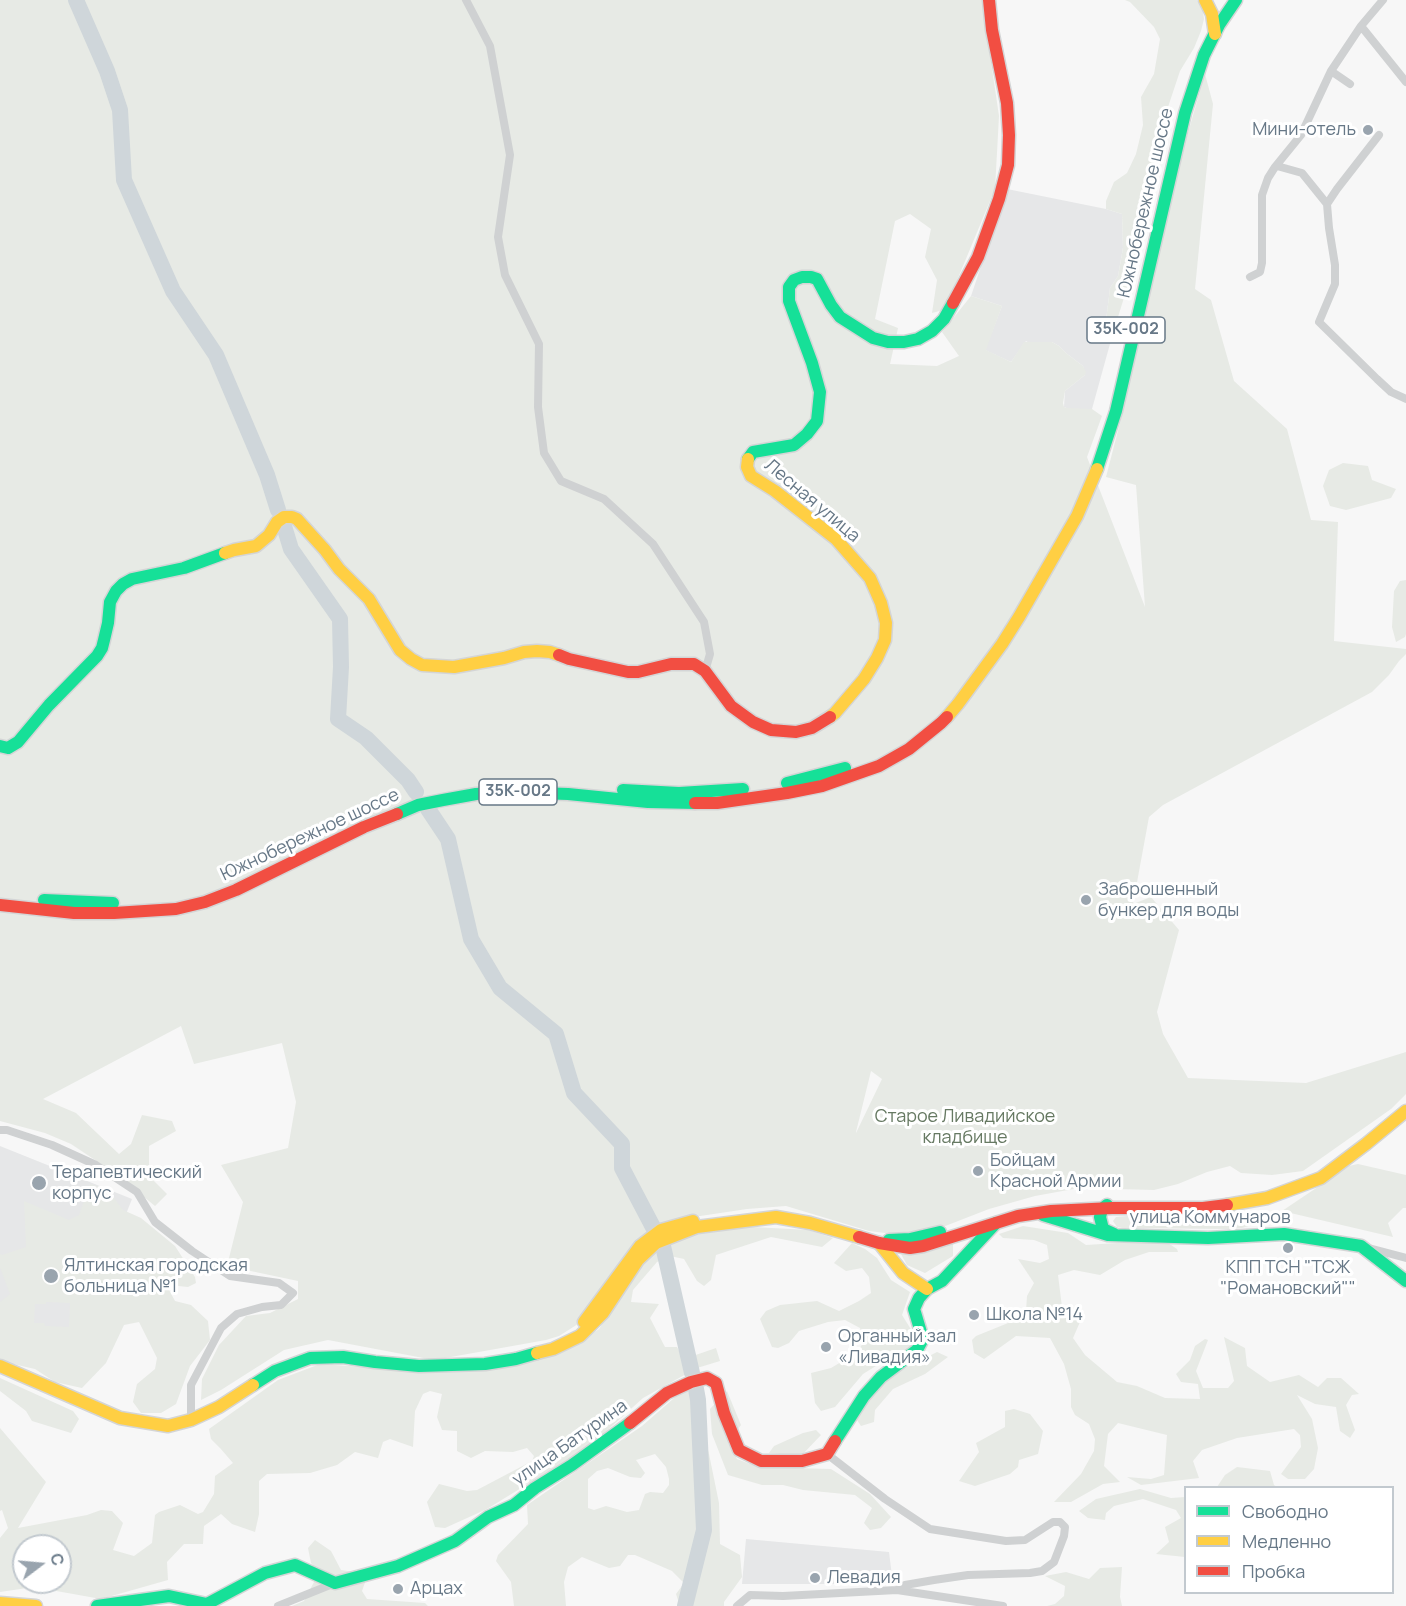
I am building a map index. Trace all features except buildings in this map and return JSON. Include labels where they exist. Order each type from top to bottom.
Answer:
[{"type":"main road","name":"Лесная улица","points":[[705,671],[731,706],[741,714],[771,730],[796,732],[812,728],[835,713],[864,679],[885,640],[886,623],[881,603],[870,578],[836,539],[775,491],[751,476],[747,460],[753,452],[764,448],[794,446],[817,421],[820,392],[812,363],[789,302],[789,287],[794,280],[802,277],[817,279],[840,317],[873,338],[888,342],[918,339],[932,331],[944,319],[959,294],[978,257],[999,199],[1008,165],[1007,103],[992,30],[989,0]]},
{"type":"main road","points":[[1205,0],[1213,19],[1215,34]]},
{"type":"main road","name":"Южнобережное шоссе","points":[[0,898],[147,904],[206,893],[238,882],[395,805],[444,790],[512,783],[679,793],[718,792],[788,783],[859,764],[886,753],[910,739],[959,691],[1012,614],[1070,513],[1087,475],[1112,410],[1183,92],[1194,58],[1213,19],[1226,0]]},
{"type":"main road","name":"Южнобережное шоссе","points":[[0,905],[74,913],[176,909],[236,891],[364,827],[418,805],[476,794],[510,792],[568,794],[648,802],[717,803],[822,786],[879,766],[909,749],[941,723],[958,704],[1002,644],[1077,516],[1094,477],[1112,410],[1185,113],[1204,55],[1236,0]]},
{"type":"main road","points":[[0,746],[8,748],[18,742],[49,705],[97,656],[104,640],[110,602],[123,584],[132,579],[184,568],[234,550],[256,546],[284,517],[297,519],[339,569],[369,599],[400,650],[422,664],[454,667],[537,651],[550,652],[569,659],[628,672],[686,663],[694,664],[705,671]]},
{"type":"main road","points":[[879,1240],[930,1235],[1011,1211],[1205,1203],[1246,1197],[1292,1184],[1318,1173],[1340,1159],[1406,1102]]},
{"type":"main road","points":[[1109,1207],[1203,1208],[1267,1197],[1321,1178],[1406,1111]]},
{"type":"main road","points":[[1109,1207],[1104,1218],[1114,1235]]},
{"type":"main road","points":[[0,1365],[120,1418],[168,1426],[219,1407],[275,1371],[310,1359],[343,1357],[375,1362],[441,1366],[484,1364],[516,1359],[553,1348],[580,1336],[603,1313],[638,1260],[656,1243],[697,1227],[776,1217],[810,1222],[897,1247],[923,1246],[996,1222],[1042,1210]]},
{"type":"main road","name":"улица Коммунаров","points":[[1042,1210],[1114,1235],[1208,1238],[1284,1234],[1361,1246],[1406,1281]]},
{"type":"main road","points":[[827,1454],[870,1389],[881,1377],[917,1350],[923,1339],[914,1309],[919,1298],[927,1289],[942,1281],[996,1222],[1011,1211]]},
{"type":"main road","points":[[879,1240],[903,1273],[927,1289]]},
{"type":"main road","name":"улица Батурина","points":[[335,1583],[398,1566],[455,1541],[488,1517],[514,1505],[535,1488],[581,1459],[667,1394],[691,1382],[706,1378],[716,1383],[724,1413],[739,1450],[761,1461],[802,1461],[827,1454]]},
{"type":"main road","points":[[97,1606],[169,1596],[207,1604],[265,1573],[295,1565],[335,1583]]},
{"type":"main road","points":[[0,1603],[36,1606]]},
{"type":"street","points":[[466,0],[490,46],[510,154],[498,237],[505,275],[539,344],[538,407],[544,453],[561,481],[604,499],[652,544],[704,622],[710,654],[705,671]]},
{"type":"street","points":[[1250,277],[1260,272],[1262,263],[1262,195],[1268,178],[1301,135],[1331,71],[1361,26],[1383,0]]},
{"type":"street","points":[[1361,26],[1406,82]]},
{"type":"street","points":[[1331,71],[1350,84]]},
{"type":"street","points":[[1379,135],[1328,204],[1335,284],[1319,322],[1377,379],[1392,392],[1406,399]]},
{"type":"street","points":[[1276,166],[1302,173],[1328,204]]},
{"type":"street","points":[[0,1130],[7,1130],[52,1145],[96,1165],[137,1192],[155,1222],[192,1251],[230,1276],[279,1283],[292,1293],[280,1305],[237,1314],[221,1328],[191,1385],[191,1417]]},
{"type":"street","points":[[1361,1246],[1406,1258]]},
{"type":"street","points":[[827,1454],[885,1499],[930,1529],[1015,1541],[1025,1540],[1053,1522],[1060,1522],[1065,1527],[1054,1562],[1042,1571],[1030,1574],[968,1575],[905,1585],[897,1590]]},
{"type":"street","points":[[278,1606],[335,1583]]},
{"type":"street","points":[[737,1606],[750,1595],[783,1596],[897,1590],[1003,1606]]},
{"type":"shaded area","points":[[1007,189],[1122,214],[1123,248],[1118,276],[1110,288],[1105,329],[1113,333],[1092,409],[1064,407],[1065,391],[1085,375],[1083,366],[1052,342],[1029,343],[1026,341],[1011,362],[985,350],[1002,306],[971,296]]},
{"type":"shaded area","name":"Ялтинская городская больница №1","points":[[0,1146],[132,1199],[60,1379],[0,1353]]},
{"type":"shaded area","points":[[746,1539],[889,1552],[893,1584],[742,1584]]},
{"type":"green space","name":"Старое Ливадийское кладбище","points":[[0,0],[982,0],[999,116],[995,189],[943,310],[932,313],[937,280],[925,257],[931,229],[910,214],[895,221],[875,319],[898,328],[890,364],[937,366],[959,356],[942,332],[971,296],[1002,306],[986,350],[1011,362],[1024,342],[1052,342],[1083,366],[1085,375],[1065,391],[1064,407],[1092,409],[1102,416],[1087,457],[1145,607],[1136,485],[1106,477],[1121,419],[1163,219],[1205,74],[1213,104],[1195,289],[1211,300],[1234,381],[1287,429],[1311,520],[1338,522],[1334,641],[1406,649],[1406,654],[1372,692],[1163,805],[1149,817],[1133,904],[1151,897],[1179,930],[1157,1012],[1163,1034],[1188,1078],[1306,1083],[1406,1052],[1406,1094],[1391,1109],[1303,1171],[1272,1175],[1241,1173],[1230,1166],[1154,1190],[1079,1188],[1035,1196],[989,1209],[935,1230],[901,1235],[869,1231],[786,1206],[747,1209],[667,1221],[644,1234],[578,1324],[559,1336],[434,1360],[328,1340],[284,1350],[201,1400],[202,1379],[219,1345],[246,1316],[270,1313],[298,1299],[298,1281],[227,1266],[243,1202],[221,1165],[288,1148],[296,1102],[282,1043],[194,1064],[181,1026],[43,1099],[76,1113],[119,1154],[131,1144],[142,1115],[172,1121],[176,1131],[149,1146],[149,1176],[167,1194],[155,1206],[116,1174],[71,1144],[45,1133],[0,1121]],"holes":[[[871,1071],[882,1079],[856,1133]]]},
{"type":"green space","points":[[1125,0],[1197,0],[1203,11],[1204,19],[1194,48],[1180,71],[1162,125],[1137,256],[1113,333],[1105,329],[1110,288],[1118,276],[1123,248],[1122,214],[1106,209],[1106,201],[1114,182],[1127,173],[1136,154],[1143,125],[1141,97],[1154,74],[1160,39],[1154,27],[1130,2]]},
{"type":"green space","points":[[1343,463],[1368,466],[1372,480],[1396,489],[1391,498],[1346,510],[1330,506],[1323,486],[1329,470]]},
{"type":"green space","points":[[1406,580],[1406,634],[1396,642],[1392,627],[1394,591],[1400,581]]},
{"type":"green space","points":[[1358,1164],[1406,1175],[1406,1208],[1403,1208],[1388,1223],[1393,1237],[1282,1211],[1349,1166]]},
{"type":"green space","points":[[90,1184],[108,1190],[123,1210],[141,1218],[175,1246],[195,1277],[196,1283],[188,1287],[169,1285],[168,1288],[175,1301],[191,1305],[208,1321],[210,1340],[190,1366],[176,1404],[161,1413],[141,1413],[133,1402],[137,1384],[155,1369],[157,1358],[139,1322],[124,1325],[106,1363],[82,1388],[55,1382],[35,1369],[0,1359],[0,1302],[10,1294],[0,1267],[0,1254],[26,1247],[24,1201],[69,1220],[79,1215]],"holes":[[[70,1303],[69,1327],[34,1323],[35,1304]]]},
{"type":"green space","points":[[1241,1215],[1255,1224],[1228,1229],[1122,1228],[1117,1227],[1113,1221],[1116,1217],[1127,1216]]},
{"type":"green space","points":[[1023,1226],[1068,1233],[1086,1245],[1148,1241],[1168,1243],[1177,1249],[1178,1252],[1149,1252],[1125,1260],[1100,1275],[1074,1270],[1058,1275],[1062,1307],[1080,1322],[1073,1338],[1085,1355],[1117,1382],[1137,1386],[1165,1398],[1200,1399],[1198,1384],[1181,1382],[1176,1374],[1190,1360],[1195,1346],[1205,1339],[1208,1340],[1196,1371],[1203,1388],[1228,1388],[1234,1381],[1224,1337],[1245,1348],[1247,1366],[1270,1382],[1299,1375],[1318,1387],[1327,1378],[1341,1378],[1359,1394],[1352,1395],[1346,1405],[1355,1430],[1350,1438],[1340,1431],[1336,1407],[1315,1404],[1297,1395],[1312,1419],[1318,1448],[1314,1469],[1305,1479],[1288,1479],[1281,1474],[1301,1447],[1300,1435],[1294,1429],[1237,1438],[1202,1450],[1193,1461],[1199,1478],[1141,1485],[1127,1477],[1151,1479],[1164,1475],[1167,1435],[1118,1423],[1108,1434],[1104,1466],[1120,1482],[1103,1484],[1071,1502],[1054,1502],[1081,1474],[1094,1451],[1095,1439],[1089,1424],[1075,1415],[1071,1407],[1071,1389],[1064,1364],[1050,1338],[1016,1336],[984,1359],[974,1353],[972,1340],[976,1336],[1018,1319],[1026,1311],[1027,1296],[1034,1283],[1018,1259],[1040,1263],[1049,1259],[1047,1245],[1034,1240],[1003,1238],[999,1234]]},
{"type":"green space","points":[[753,1227],[809,1230],[833,1238],[822,1247],[771,1237],[716,1255],[711,1280],[704,1286],[697,1281],[684,1259],[670,1256],[657,1262],[633,1290],[631,1302],[659,1304],[650,1318],[665,1347],[677,1347],[684,1359],[716,1348],[720,1361],[697,1368],[643,1398],[591,1445],[487,1509],[445,1528],[435,1527],[427,1502],[439,1484],[467,1491],[477,1490],[532,1461],[534,1456],[527,1448],[513,1452],[485,1451],[471,1458],[457,1451],[457,1431],[442,1430],[437,1417],[442,1394],[430,1391],[423,1394],[415,1411],[413,1447],[390,1439],[383,1442],[378,1458],[355,1452],[337,1465],[310,1473],[267,1474],[259,1481],[259,1514],[255,1532],[232,1524],[221,1514],[204,1526],[203,1544],[184,1544],[167,1562],[168,1580],[101,1599],[72,1594],[72,1534],[12,1534],[12,1590],[0,1592],[0,1538],[8,1528],[2,1510],[0,1511],[0,1428],[46,1482],[18,1528],[87,1515],[101,1510],[112,1511],[123,1523],[113,1550],[134,1556],[152,1543],[155,1515],[159,1512],[180,1505],[198,1514],[203,1512],[214,1494],[215,1476],[233,1463],[211,1439],[209,1429],[278,1380],[320,1364],[436,1372],[457,1368],[490,1370],[535,1361],[565,1351],[599,1329],[645,1257],[668,1238],[697,1231]]},
{"type":"green space","points":[[953,1242],[953,1256],[925,1273],[907,1265],[901,1254],[921,1253]]},
{"type":"green space","points":[[852,1243],[877,1258],[891,1280],[910,1292],[902,1315],[912,1331],[914,1348],[892,1356],[863,1374],[835,1407],[821,1411],[815,1403],[811,1373],[831,1368],[856,1353],[864,1342],[860,1328],[845,1320],[828,1322],[799,1331],[789,1343],[778,1348],[772,1347],[760,1319],[766,1311],[780,1305],[817,1301],[839,1311],[871,1293],[869,1277],[862,1268],[846,1271],[834,1263]]},
{"type":"green space","points":[[937,1352],[948,1357],[925,1374],[893,1389],[875,1410],[874,1422],[861,1426],[857,1420],[861,1406],[894,1374]]},
{"type":"green space","points":[[0,1378],[73,1411],[79,1419],[71,1433],[32,1421],[26,1411],[0,1391]]},
{"type":"green space","points":[[688,1391],[693,1400],[709,1454],[719,1503],[720,1544],[740,1555],[742,1577],[724,1602],[724,1606],[680,1606],[676,1594],[684,1583],[672,1571],[635,1555],[628,1555],[620,1566],[609,1568],[582,1557],[568,1567],[564,1582],[566,1606],[514,1606],[511,1582],[496,1561],[498,1555],[528,1524],[527,1505],[642,1426],[681,1392]],"holes":[[[655,1454],[666,1467],[669,1485],[663,1493],[645,1494],[639,1510],[627,1512],[606,1506],[594,1510],[588,1508],[588,1479],[597,1471],[608,1468],[630,1477],[641,1478],[645,1473],[636,1460]]]},
{"type":"green space","points":[[727,1391],[741,1425],[728,1443],[737,1459],[758,1467],[831,1469],[870,1494],[891,1517],[881,1528],[870,1530],[864,1523],[872,1508],[855,1495],[803,1490],[783,1485],[762,1485],[728,1475],[712,1434],[710,1409]]},
{"type":"green space","points":[[1014,1409],[1030,1414],[1043,1431],[1038,1454],[1019,1460],[1018,1467],[1010,1474],[975,1486],[959,1481],[979,1452],[976,1443],[1005,1427],[1005,1411]]},
{"type":"green space","points":[[816,1430],[821,1435],[801,1456],[769,1453],[774,1446],[803,1433]]},
{"type":"green space","points":[[1237,1467],[1270,1471],[1276,1486],[1218,1486],[1225,1475]]},
{"type":"green space","points":[[1140,1489],[1171,1498],[1184,1497],[1184,1557],[1156,1554],[1169,1542],[1165,1527],[1181,1518],[1176,1510],[1143,1499],[1114,1506],[1106,1513],[1105,1520],[1088,1518],[1079,1511],[1096,1499]]},
{"type":"green space","points":[[315,1540],[331,1551],[341,1570],[368,1574],[362,1591],[367,1599],[425,1603],[428,1606],[292,1606],[304,1601],[314,1582],[329,1581],[311,1563],[308,1548]]},
{"type":"green space","points":[[1122,1567],[1120,1597],[1122,1606],[1047,1606],[1055,1604],[1064,1596],[1065,1586],[1045,1576],[1066,1572],[1089,1579],[1100,1568]]},
{"type":"waterway","points":[[76,0],[107,71],[120,110],[124,180],[173,291],[216,355],[267,475],[278,510]]},
{"type":"waterway","points":[[284,526],[291,549],[340,619],[341,667],[338,719],[366,738],[408,780],[416,792]]},
{"type":"waterway","points":[[428,809],[448,839],[471,939],[500,988],[556,1034],[574,1093],[622,1144],[622,1168],[654,1229]]},
{"type":"waterway","points":[[663,1246],[692,1373]]},
{"type":"waterway","points":[[685,1606],[704,1530],[696,1389]]},
{"type":"traffic: fast","points":[[1097,469],[1116,411],[1185,113],[1204,55],[1219,25],[1236,0]]},
{"type":"traffic: fast","points":[[748,459],[753,452],[794,445],[817,421],[820,392],[789,301],[789,287],[794,280],[802,277],[817,279],[840,317],[873,338],[888,342],[918,339],[932,331],[944,319],[953,303]]},
{"type":"traffic: fast","points":[[0,746],[8,748],[18,742],[49,705],[97,656],[104,640],[110,602],[123,584],[132,579],[184,568],[225,553]]},
{"type":"traffic: fast","points":[[787,783],[845,768]]},
{"type":"traffic: fast","points":[[623,790],[679,793],[743,789]]},
{"type":"traffic: fast","points":[[397,814],[418,805],[443,800],[476,794],[510,792],[695,803]]},
{"type":"traffic: fast","points":[[44,900],[113,903]]},
{"type":"traffic: fast","points":[[1107,1205],[1102,1209],[1100,1217],[1103,1229],[1114,1234]]},
{"type":"traffic: fast","points":[[1043,1215],[1108,1235],[1208,1238],[1284,1234],[1361,1246],[1406,1281]]},
{"type":"traffic: fast","points":[[835,1441],[864,1396],[881,1377],[917,1350],[923,1339],[914,1309],[919,1298],[927,1289],[942,1281],[996,1223]]},
{"type":"traffic: fast","points":[[889,1240],[910,1239],[940,1232]]},
{"type":"traffic: fast","points":[[253,1385],[275,1371],[310,1358],[343,1357],[419,1366],[485,1364],[537,1353]]},
{"type":"traffic: fast","points":[[97,1606],[169,1596],[207,1604],[265,1573],[295,1565],[335,1583],[398,1566],[455,1541],[488,1517],[514,1505],[630,1423]]},
{"type":"traffic: slow","points":[[1205,0],[1212,14],[1215,34]]},
{"type":"traffic: slow","points":[[748,459],[747,467],[751,476],[775,491],[836,539],[870,578],[881,603],[886,623],[885,640],[877,658],[864,679],[830,717]]},
{"type":"traffic: slow","points":[[947,717],[1002,644],[1019,617],[1077,516],[1097,469]]},
{"type":"traffic: slow","points":[[225,553],[256,546],[269,535],[277,522],[284,517],[292,517],[297,519],[339,569],[369,599],[400,650],[422,665],[454,667],[537,651],[559,655]]},
{"type":"traffic: slow","points":[[1227,1205],[1267,1198],[1321,1178],[1406,1111]]},
{"type":"traffic: slow","points":[[537,1353],[553,1349],[580,1336],[603,1313],[638,1260],[656,1243],[697,1227],[776,1217],[810,1223],[859,1237]]},
{"type":"traffic: slow","points":[[584,1322],[640,1246],[661,1230],[693,1221]]},
{"type":"traffic: slow","points":[[879,1243],[903,1273],[927,1289]]},
{"type":"traffic: slow","points":[[0,1366],[120,1418],[168,1426],[191,1420],[219,1407],[253,1385]]},
{"type":"traffic: slow","points":[[0,1603],[36,1606]]},
{"type":"traffic: jam","points":[[953,303],[978,257],[999,199],[1008,165],[1007,103],[992,30],[989,0]]},
{"type":"traffic: jam","points":[[559,655],[628,672],[638,672],[671,664],[694,664],[705,671],[731,706],[753,722],[771,730],[796,732],[812,728],[830,717]]},
{"type":"traffic: jam","points":[[695,803],[717,803],[822,786],[879,766],[909,749],[947,717]]},
{"type":"traffic: jam","points":[[0,905],[74,913],[176,909],[205,902],[236,890],[364,827],[397,814]]},
{"type":"traffic: jam","points":[[859,1237],[910,1248],[1018,1216],[1051,1211],[1203,1208],[1227,1205]]},
{"type":"traffic: jam","points":[[630,1423],[667,1393],[691,1382],[707,1378],[716,1383],[724,1413],[739,1450],[761,1461],[802,1461],[827,1454],[835,1441]]},
{"type":"place","name":"Мини-отель","points":[[1368,130]]},
{"type":"place","name":"Заброшенный бункер для воды","points":[[1086,900]]},
{"type":"place","name":"Бойцам Красной Армии","points":[[978,1171]]},
{"type":"place","name":"Терапевтический корпус","points":[[39,1183]]},
{"type":"place","name":"КПП ТСН \"ТСЖ \"Романовский\"\"","points":[[1288,1248]]},
{"type":"place","name":"Ялтинская городская больница №1","points":[[51,1276]]},
{"type":"place","name":"Школа №14","points":[[974,1315]]},
{"type":"place","name":"Органный зал «Ливадия»","points":[[826,1347]]},
{"type":"place","name":"Левадия","points":[[815,1578]]},
{"type":"place","name":"Арцах","points":[[398,1589]]}]
